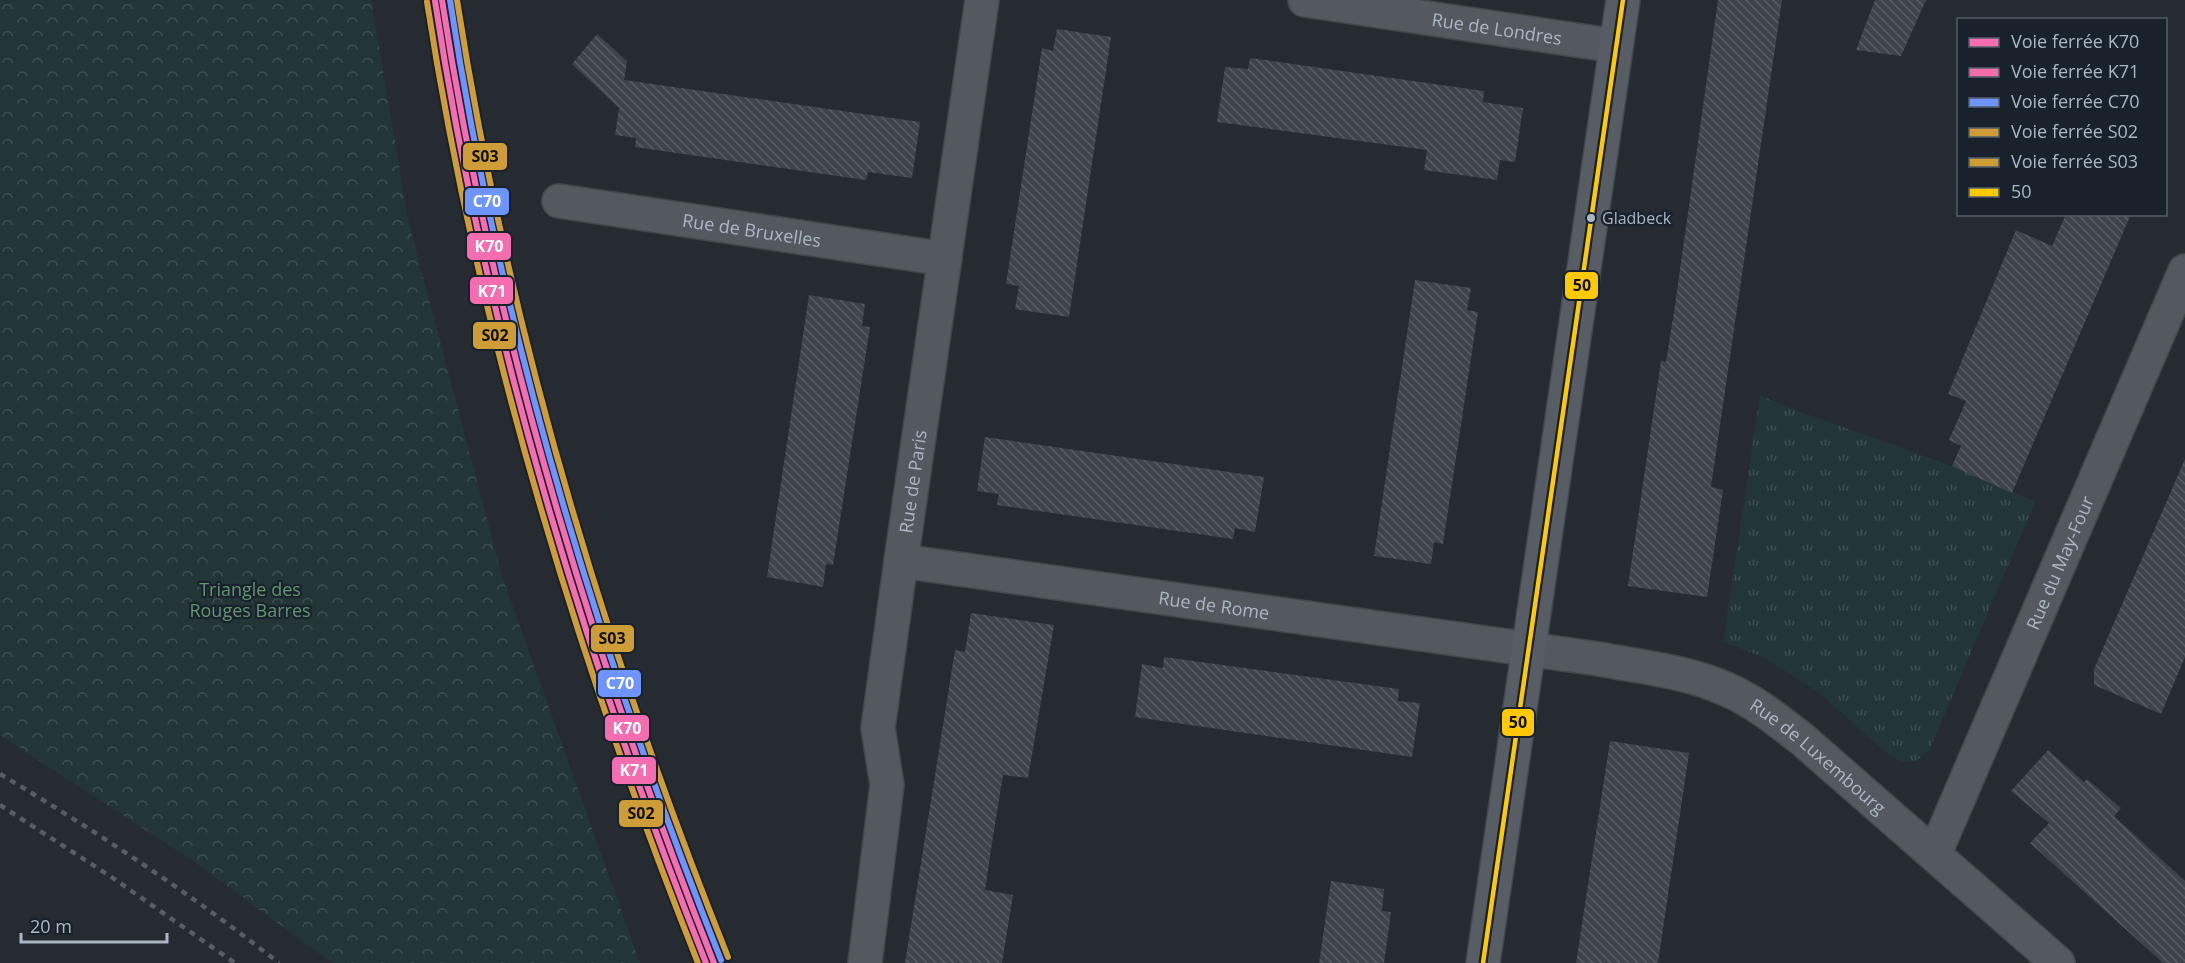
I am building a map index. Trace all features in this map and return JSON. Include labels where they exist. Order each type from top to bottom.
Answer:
[{"type":"street","name":"Rue de Paris","points":[[865,963],[887,785],[878,728],[982,0]]},
{"type":"street","name":"Rue de Londres","points":[[1305,0],[1616,46]]},
{"type":"street","points":[[1483,963],[1623,0]]},
{"type":"street","name":"Rue de Bruxelles","points":[[559,201],[945,259]]},
{"type":"street","name":"Rue du May-Four","points":[[1935,853],[2185,271]]},
{"type":"street","name":"Rue de Rome","points":[[901,561],[1527,649]]},
{"type":"street","name":"Rue de Luxembourg","points":[[1527,649],[1599,659],[1700,679],[1727,689],[1765,711],[1803,740],[1935,853],[2058,963]]},
{"type":"green space","name":"Triangle des Rouges Barres","points":[[0,0],[371,0],[409,224],[502,576],[640,963],[332,963],[196,863],[0,735]]},
{"type":"green space","points":[[1760,395],[1781,405],[1952,466],[2035,502],[1929,751],[1916,761],[1902,762],[1887,753],[1818,692],[1763,657],[1723,642]]},
{"type":"building","points":[[1718,0],[1782,0],[1711,487],[1723,490],[1707,597],[1628,586],[1661,361],[1666,362],[1674,312]]},
{"type":"building","points":[[1875,0],[1926,0],[1901,56],[1856,50]]},
{"type":"building","points":[[1057,29],[1111,37],[1069,317],[1015,309],[1019,286],[1006,284],[1042,48],[1053,51]]},
{"type":"building","points":[[597,34],[627,61],[624,80],[920,122],[912,178],[868,172],[866,180],[635,147],[636,138],[615,135],[619,108],[572,64]]},
{"type":"building","points":[[1250,58],[1484,91],[1483,102],[1523,108],[1515,162],[1500,160],[1497,180],[1424,170],[1427,150],[1217,122],[1225,67],[1248,69]]},
{"type":"building","points":[[2065,216],[2130,216],[2012,493],[1952,466],[1961,446],[1949,440],[1966,401],[1948,394],[2016,230],[2052,246]]},
{"type":"building","points":[[1415,280],[1471,288],[1467,310],[1478,312],[1443,544],[1434,542],[1431,564],[1374,556]]},
{"type":"building","points":[[809,295],[865,304],[862,326],[870,327],[833,565],[826,564],[823,587],[767,577]]},
{"type":"building","points":[[985,437],[1264,477],[1255,532],[1235,528],[1233,539],[997,505],[999,494],[977,491]]},
{"type":"building","points":[[2185,459],[2185,657],[2161,714],[2094,685],[2094,669]]},
{"type":"building","points":[[971,613],[1054,625],[1028,778],[1003,775],[992,843],[985,890],[1013,895],[1002,963],[905,963],[955,650],[965,652]]},
{"type":"building","points":[[1164,657],[1399,689],[1398,701],[1420,703],[1412,757],[1135,717],[1142,664],[1163,668]]},
{"type":"building","points":[[1610,741],[1689,753],[1658,963],[1576,963]]},
{"type":"building","points":[[2048,750],[2084,782],[2087,779],[2121,808],[2114,816],[2185,881],[2185,963],[2163,963],[2030,843],[2049,823],[2011,791]]},
{"type":"building","points":[[1331,881],[1384,889],[1382,911],[1391,912],[1384,963],[1319,963]]},
{"type":"railway","points":[[0,774],[142,864],[212,912],[279,963]]},
{"type":"railway","points":[[0,805],[110,876],[235,963]]},
{"type":"rail line","name":"K70","points":[[442,0],[463,123],[489,246],[518,368],[551,489],[587,609],[627,728],[714,963]]},
{"type":"rail line","name":"C70","points":[[450,0],[471,123],[496,245],[525,367],[558,488],[594,607],[634,726],[721,960]]},
{"type":"rail line","name":"S03","points":[[457,0],[478,123],[504,245],[533,366],[566,486],[641,724],[728,957]]},
{"type":"rail line","name":"K71","points":[[435,1],[456,124],[481,247],[510,369],[543,490],[579,609],[619,728],[706,963]]},
{"type":"rail line","name":"S02","points":[[427,2],[448,125],[474,248],[503,369],[536,490],[611,729],[698,963]]},
{"type":"transit line","name":"50","points":[[1483,963],[1623,0]]},
{"type":"place","name":"Gladbeck","points":[[1591,218]]}]
